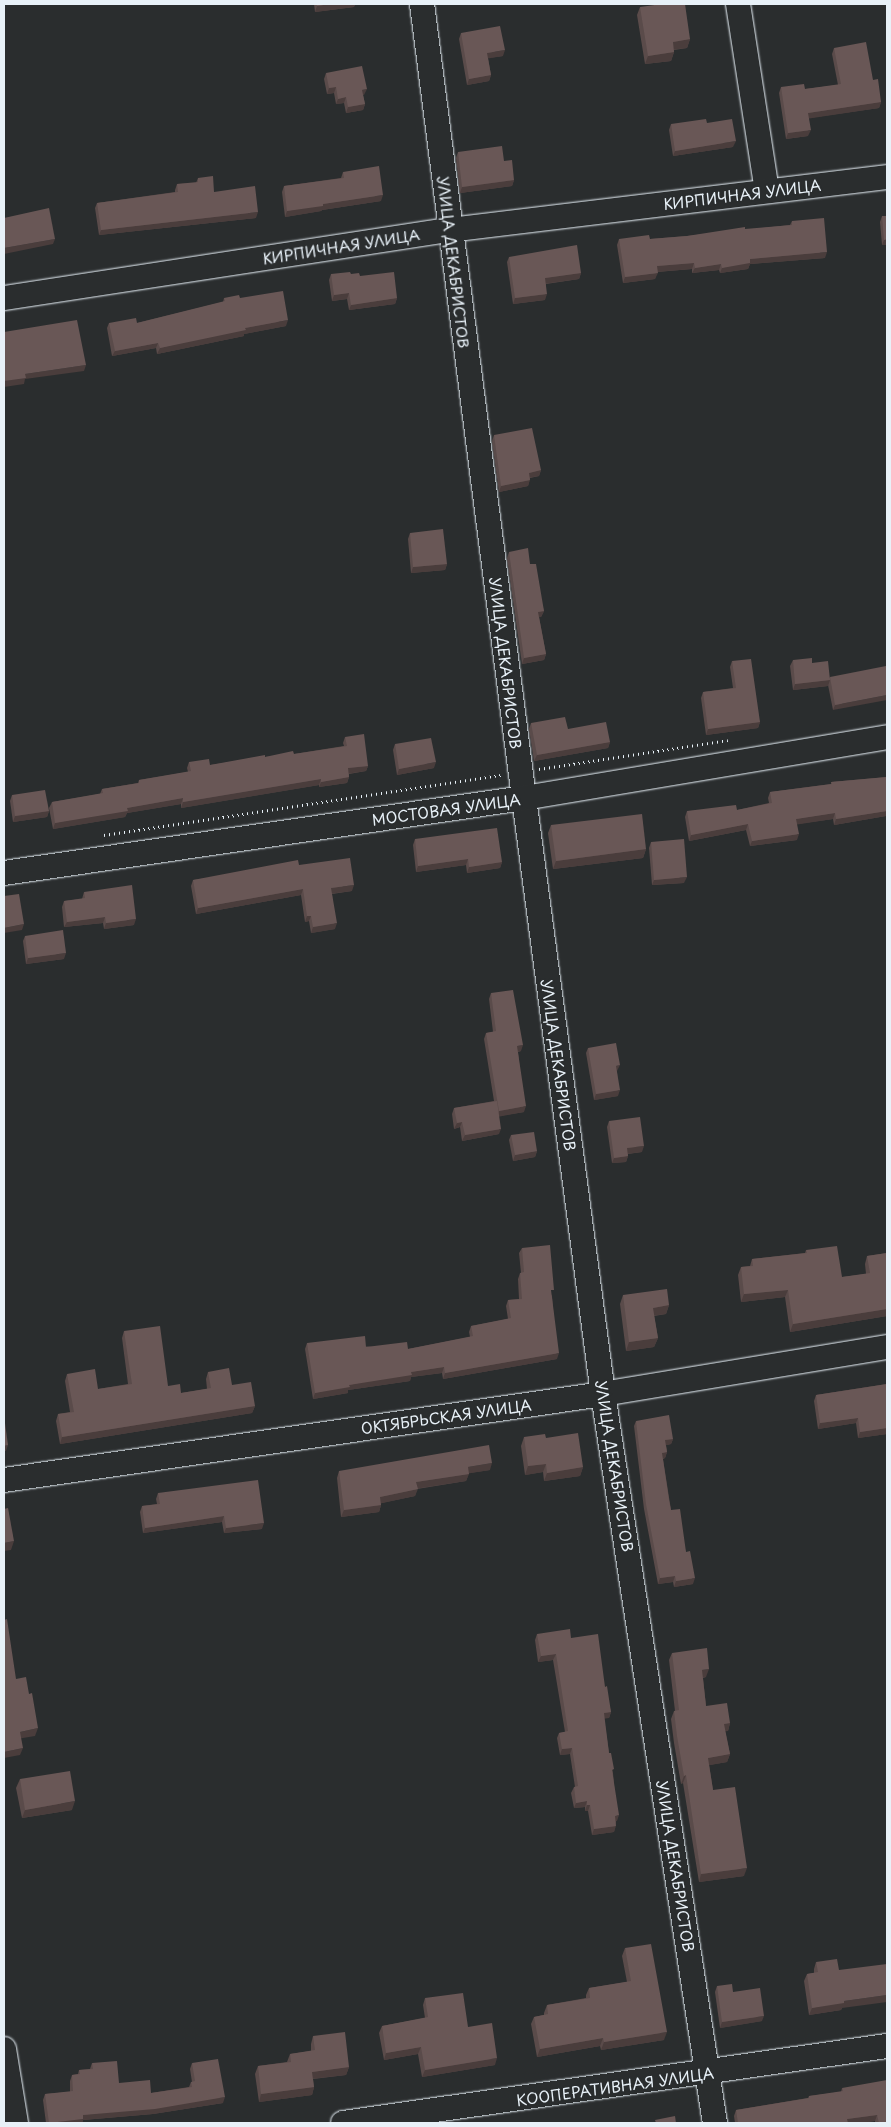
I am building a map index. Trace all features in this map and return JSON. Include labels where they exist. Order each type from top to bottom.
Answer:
[{"type":"street","name":"УЛИЦА ДЕКАБРИСТОВ","points":[[422,4],[520,772],[603,1394],[715,2123]]},
{"type":"street","points":[[738,4],[767,191]]},
{"type":"street","name":"КИРПИЧНАЯ УЛИЦА","points":[[4,298],[450,230],[887,177]]},
{"type":"street","name":"МОСТОВАЯ УЛИЦА","points":[[4,872],[524,798],[887,738]]},
{"type":"street","name":"ОКТЯБРЬСКАЯ УЛИЦА","points":[[4,1480],[603,1394],[887,1347]]},
{"type":"street","name":"КООПЕРАТИВНАЯ УЛИЦА","points":[[343,2123],[708,2073],[887,2046]]},
{"type":"street","points":[[4,2049],[16,2123]]},
{"type":"path","points":[[101,836],[733,740]]},
{"type":"building","points":[[662,4],[685,4],[690,39],[673,42],[674,52],[648,56],[640,7]]},
{"type":"building","points":[[500,26],[505,50],[487,53],[491,75],[469,79],[461,33]]},
{"type":"building","points":[[866,42],[873,80],[878,79],[881,102],[808,113],[811,130],[788,133],[781,87],[804,84],[805,89],[841,84],[834,48]]},
{"type":"building","points":[[362,66],[367,89],[362,90],[365,104],[348,107],[346,97],[338,99],[336,87],[329,88],[326,73]]},
{"type":"building","points":[[706,119],[707,123],[732,119],[736,141],[675,151],[671,124]]},
{"type":"building","points":[[502,146],[504,161],[512,160],[514,180],[462,187],[458,152]]},
{"type":"building","points":[[379,166],[383,195],[287,211],[284,186],[344,178],[343,172]]},
{"type":"building","points":[[213,176],[214,192],[255,186],[258,212],[101,230],[97,203],[178,192],[177,184],[198,182],[198,178]]},
{"type":"building","points":[[49,208],[55,239],[4,248],[4,218]]},
{"type":"building","points":[[882,216],[887,216],[887,239],[884,240]]},
{"type":"building","points":[[824,218],[827,252],[750,259],[750,263],[722,268],[721,264],[695,268],[694,263],[657,266],[658,273],[625,277],[619,239],[649,235],[650,239],[687,236],[745,227],[745,229],[792,225],[792,221]]},
{"type":"building","points":[[577,245],[581,273],[545,278],[547,294],[515,298],[509,257]]},
{"type":"building","points":[[350,272],[351,274],[359,273],[360,276],[394,272],[397,298],[351,305],[349,293],[334,295],[331,274]]},
{"type":"building","points":[[283,291],[288,320],[160,348],[158,343],[115,351],[109,323],[136,318],[137,323],[225,301],[224,298],[239,295],[240,298]]},
{"type":"building","points":[[77,320],[86,365],[25,374],[26,378],[4,381],[4,332]]},
{"type":"building","points":[[532,428],[541,470],[529,473],[530,480],[501,486],[494,435]]},
{"type":"building","points":[[443,529],[447,564],[413,567],[410,533]]},
{"type":"building","points":[[528,548],[530,564],[536,564],[544,611],[538,612],[546,654],[524,658],[509,552]]},
{"type":"building","points":[[812,658],[812,663],[828,661],[830,680],[795,684],[793,660]]},
{"type":"building","points":[[751,659],[760,722],[708,729],[703,692],[736,688],[732,661]]},
{"type":"building","points":[[886,666],[887,695],[835,705],[830,677]]},
{"type":"building","points":[[565,717],[568,729],[606,722],[610,742],[537,755],[531,723]]},
{"type":"building","points":[[364,734],[368,766],[348,768],[349,777],[321,782],[321,779],[183,802],[183,798],[127,808],[128,811],[55,823],[52,802],[103,793],[102,789],[139,783],[139,780],[191,771],[189,762],[209,759],[210,765],[293,751],[294,754],[347,746],[345,737]]},
{"type":"building","points":[[431,738],[436,762],[399,769],[395,744]]},
{"type":"building","points":[[887,777],[887,811],[836,819],[835,813],[796,819],[799,834],[752,841],[748,824],[691,835],[687,811],[736,805],[737,810],[772,803],[770,792],[832,784],[831,782]]},
{"type":"building","points":[[45,790],[49,811],[15,816],[12,795]]},
{"type":"building","points":[[642,814],[646,849],[556,861],[551,825]]},
{"type":"building","points":[[497,828],[502,862],[469,867],[468,859],[418,866],[415,839]]},
{"type":"building","points":[[684,839],[687,877],[654,880],[651,842]]},
{"type":"building","points":[[350,858],[354,885],[331,888],[337,923],[313,927],[311,916],[307,916],[303,889],[198,908],[193,880],[298,860],[299,865]]},
{"type":"building","points":[[132,885],[136,919],[106,923],[105,917],[67,922],[64,901],[85,898],[84,892]]},
{"type":"building","points":[[19,894],[24,924],[4,928],[4,896]]},
{"type":"building","points":[[63,930],[66,953],[28,958],[25,936]]},
{"type":"building","points":[[513,990],[523,1045],[517,1046],[526,1106],[499,1111],[486,1033],[496,1031],[491,993]]},
{"type":"building","points":[[616,1043],[620,1065],[616,1066],[620,1090],[596,1094],[588,1048]]},
{"type":"building","points":[[497,1101],[501,1129],[465,1135],[462,1122],[457,1123],[454,1108]]},
{"type":"building","points":[[640,1117],[644,1146],[627,1148],[628,1156],[614,1158],[609,1121]]},
{"type":"building","points":[[534,1132],[537,1151],[515,1155],[511,1135]]},
{"type":"building","points":[[550,1245],[554,1290],[551,1290],[559,1353],[445,1373],[444,1367],[411,1372],[412,1375],[349,1385],[350,1387],[315,1393],[307,1343],[365,1336],[366,1347],[407,1342],[408,1349],[473,1336],[471,1326],[511,1318],[508,1300],[522,1299],[520,1273],[524,1272],[522,1248]]},
{"type":"building","points":[[837,1246],[842,1277],[870,1273],[867,1256],[887,1253],[887,1309],[793,1324],[788,1290],[744,1294],[741,1267],[753,1266],[752,1259],[807,1253],[806,1250]]},
{"type":"building","points":[[667,1289],[669,1305],[653,1308],[658,1338],[629,1342],[623,1295]]},
{"type":"building","points":[[160,1326],[168,1386],[180,1384],[181,1393],[211,1388],[208,1372],[229,1368],[232,1385],[251,1382],[255,1406],[62,1437],[58,1414],[74,1412],[67,1374],[95,1369],[98,1389],[132,1384],[124,1331]]},
{"type":"building","points":[[887,1384],[887,1428],[860,1432],[858,1418],[820,1423],[816,1395]]},
{"type":"building","points":[[669,1415],[673,1439],[665,1440],[667,1452],[662,1453],[669,1500],[671,1510],[680,1509],[686,1552],[690,1551],[695,1578],[676,1581],[675,1576],[660,1578],[646,1504],[636,1421]]},
{"type":"building","points":[[4,1416],[8,1445],[4,1446]]},
{"type":"building","points":[[578,1433],[583,1467],[547,1473],[546,1464],[528,1466],[524,1437],[545,1434],[546,1438]]},
{"type":"building","points":[[489,1445],[492,1463],[468,1467],[469,1474],[416,1482],[418,1489],[380,1497],[381,1505],[344,1510],[339,1471]]},
{"type":"building","points":[[258,1480],[264,1523],[226,1528],[224,1516],[145,1528],[142,1506],[160,1504],[158,1493]]},
{"type":"building","points":[[8,1508],[14,1541],[4,1543],[4,1509]]},
{"type":"building","points":[[7,1619],[16,1679],[26,1677],[29,1694],[32,1693],[38,1728],[20,1732],[23,1748],[4,1752],[4,1620]]},
{"type":"building","points":[[570,1629],[571,1638],[598,1634],[605,1687],[607,1686],[611,1712],[604,1713],[609,1753],[611,1753],[614,1769],[612,1770],[619,1815],[615,1816],[616,1826],[594,1829],[590,1805],[587,1805],[587,1801],[576,1803],[574,1787],[578,1786],[572,1748],[562,1749],[559,1733],[568,1731],[556,1654],[541,1656],[537,1634]]},
{"type":"building","points":[[707,1648],[709,1669],[702,1670],[706,1706],[727,1703],[730,1723],[724,1724],[730,1754],[708,1758],[713,1790],[735,1787],[747,1868],[701,1874],[686,1775],[684,1776],[677,1736],[674,1711],[679,1710],[672,1653]]},
{"type":"building","points":[[70,1771],[75,1801],[25,1810],[20,1779]]},
{"type":"building","points":[[651,1944],[667,2032],[604,2042],[603,2038],[540,2049],[534,2017],[548,2014],[547,2005],[590,1998],[589,1988],[631,1981],[625,1948]]},
{"type":"building","points":[[837,1959],[839,1970],[887,1964],[887,1995],[812,2008],[807,1974],[818,1972],[816,1962]]},
{"type":"building","points":[[732,1984],[733,1992],[760,1988],[764,2016],[722,2022],[717,1986]]},
{"type":"building","points":[[463,1993],[468,2027],[492,2023],[497,2058],[425,2070],[421,2047],[386,2053],[382,2026],[428,2017],[425,1998]]},
{"type":"building","points":[[345,2032],[349,2067],[312,2072],[314,2087],[261,2094],[258,2066],[291,2062],[290,2054],[315,2050],[313,2036]]},
{"type":"building","points":[[218,2059],[225,2097],[155,2109],[83,2115],[83,2119],[49,2123],[45,2094],[73,2091],[72,2075],[80,2074],[79,2070],[93,2069],[92,2063],[117,2061],[119,2083],[150,2080],[151,2093],[192,2087],[191,2082],[195,2081],[192,2063]]},
{"type":"building","points":[[887,2080],[887,2122],[879,2123],[877,2115],[847,2119],[848,2123],[738,2123],[736,2110],[809,2098],[809,2096],[843,2091],[842,2088]]},
{"type":"building","points":[[675,2116],[676,2123],[656,2123],[655,2120]]}]
